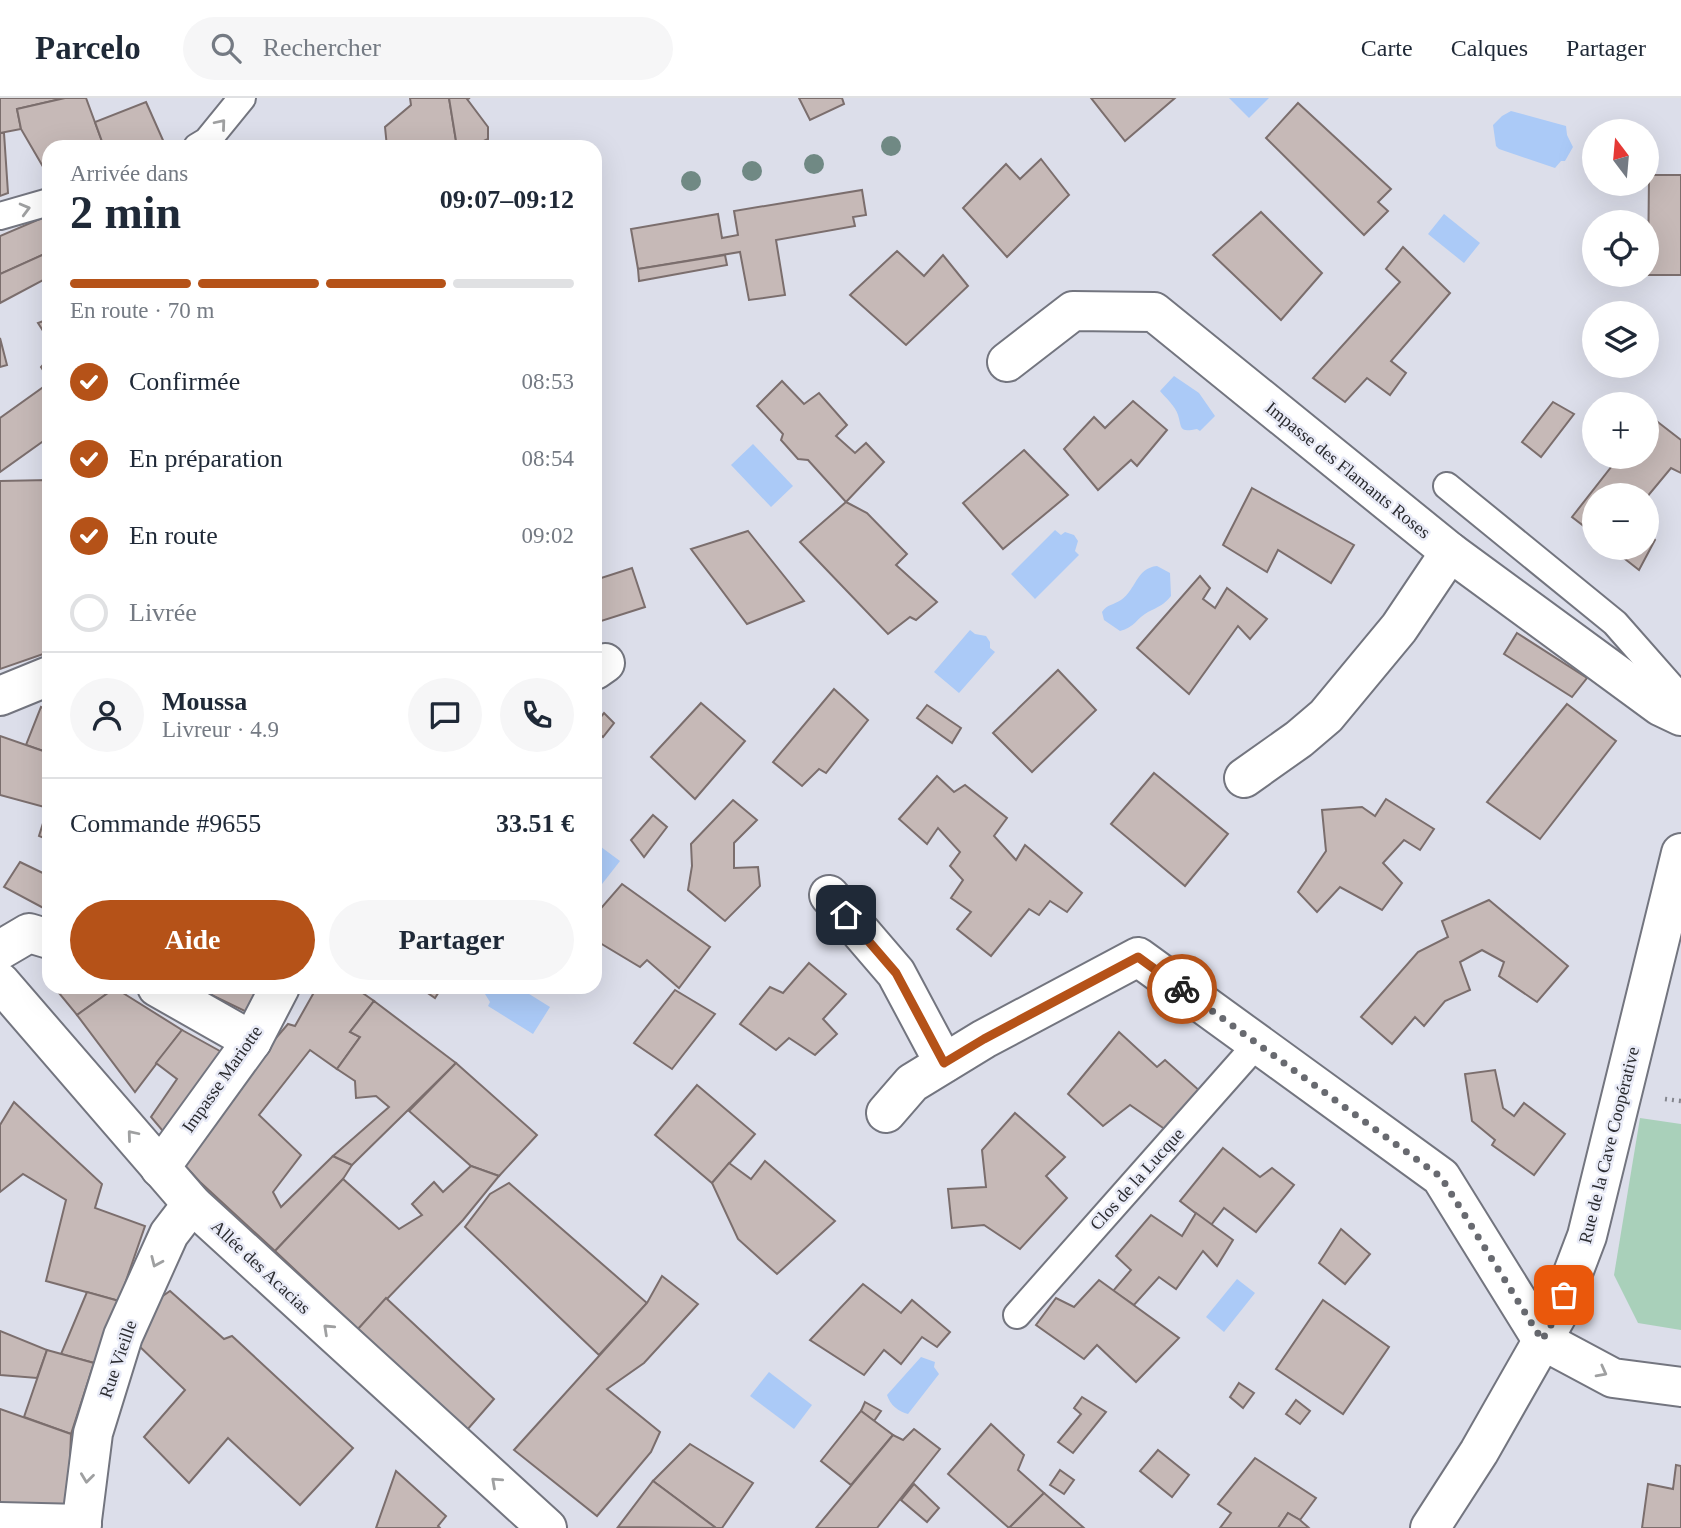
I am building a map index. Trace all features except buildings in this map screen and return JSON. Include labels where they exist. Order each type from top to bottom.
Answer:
[{"type":"street","name":"Impasse des Flamants Roses","points":[[1007,362],[1073,311],[1154,312],[1450,552],[1660,706],[1681,716]]},
{"type":"street","points":[[1244,778],[1326,716],[1399,628],[1450,552]]},
{"type":"street","points":[[0,696],[42,679]]},
{"type":"street","name":"Rue de la Cave Coopérative","points":[[1430,1528],[1479,1452],[1557,1315],[1587,1237],[1681,853]]},
{"type":"street","points":[[830,895],[896,973],[944,1063]]},
{"type":"street","points":[[0,950],[29,933],[42,937]]},
{"type":"street","points":[[886,1113],[912,1083],[944,1063],[1138,957],[1441,1177],[1542,1340],[1613,1378],[1681,1387]]},
{"type":"street","name":"Allée des Acacias","points":[[0,982],[192,1204],[547,1528]]},
{"type":"street","points":[[169,994],[252,1041]]},
{"type":"street","name":"Impasse Mariotte","points":[[160,1168],[252,1041],[276,994]]},
{"type":"street","name":"Rue Vieille","points":[[81,1526],[93,1433],[123,1336],[169,1234],[192,1204]]},
{"type":"street","points":[[0,1522],[81,1526]]},
{"type":"lane","points":[[207,140],[242,98]]},
{"type":"lane","points":[[0,216],[42,204]]},
{"type":"lane","points":[[1447,486],[1615,623],[1681,698]]},
{"type":"lane","name":"Clos de la Lucque","points":[[1017,1315],[1257,1044]]},
{"type":"green space","points":[[1640,1118],[1681,1124],[1681,1330],[1638,1323],[1614,1275]]},
{"type":"water","points":[[1229,98],[1269,98],[1249,118]]},
{"type":"water","points":[[1511,111],[1566,126],[1573,147],[1565,161],[1561,161],[1555,168],[1499,149],[1496,146],[1493,125]]},
{"type":"water","points":[[1444,214],[1480,243],[1464,263],[1428,234]]},
{"type":"water","points":[[1174,376],[1199,393],[1215,416],[1200,431],[1182,428],[1175,409],[1160,391]]},
{"type":"water","points":[[753,444],[793,486],[771,507],[731,465]]},
{"type":"water","points":[[1055,530],[1061,535],[1065,532],[1074,535],[1078,541],[1075,551],[1079,555],[1035,599],[1011,574]]},
{"type":"water","points":[[1157,566],[1170,573],[1171,596],[1125,630],[1120,631],[1104,620],[1104,609],[1126,596],[1140,575]]},
{"type":"water","points":[[970,630],[986,636],[990,648],[995,652],[959,693],[934,672]]},
{"type":"water","points":[[602,848],[620,861],[602,884]]},
{"type":"water","points":[[485,994],[529,994],[550,1007],[533,1034],[488,1006],[490,1002]]},
{"type":"water","points":[[1237,1279],[1255,1293],[1224,1332],[1206,1317]]},
{"type":"water","points":[[921,1357],[935,1362],[934,1367],[939,1374],[908,1414],[901,1412],[890,1402],[887,1395]]},
{"type":"water","points":[[769,1372],[812,1405],[794,1429],[750,1396]]},
{"type":"way so far","points":[[1182,989],[1441,1177],[1542,1340],[1557,1315],[1564,1295]]},
{"type":"route","points":[[846,915],[896,973],[944,1063],[1138,957],[1182,989]]}]
